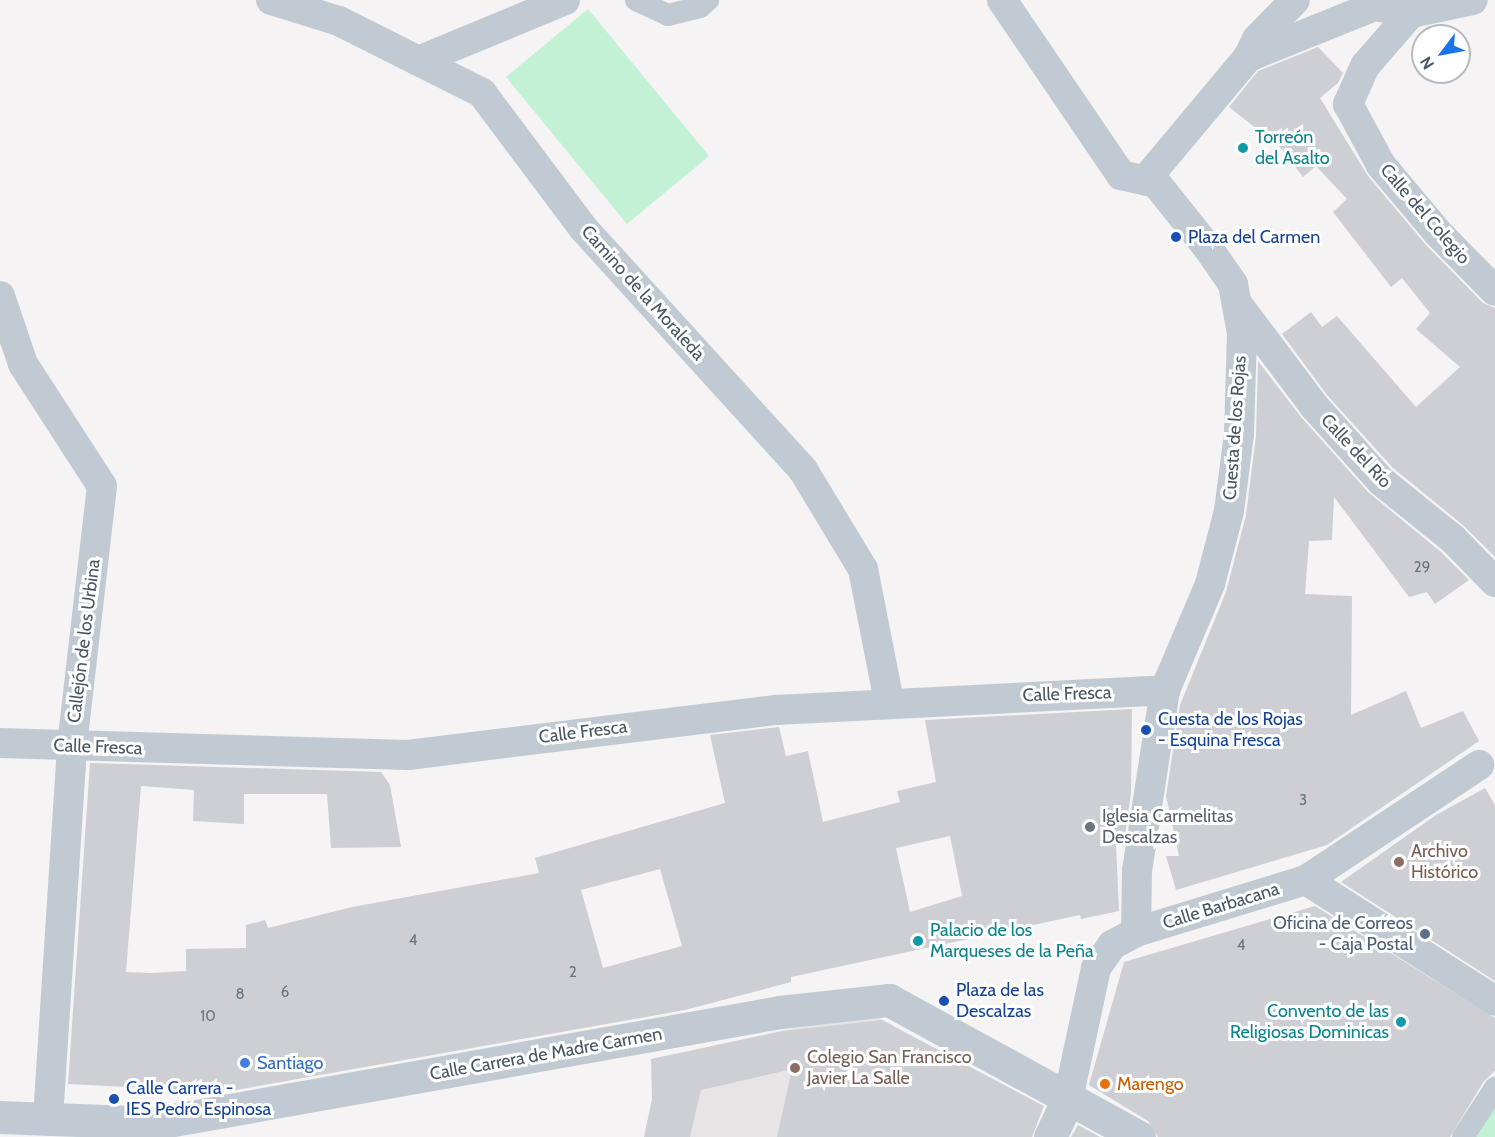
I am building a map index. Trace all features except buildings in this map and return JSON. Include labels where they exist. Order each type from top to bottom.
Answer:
[{"type":"street","name":"Camino de la Moraleda","points":[[271,0],[344,10],[418,61],[482,93],[583,228],[802,470],[863,569],[889,701]]},
{"type":"street","points":[[418,61],[565,0]]},
{"type":"street","points":[[636,0],[668,15],[704,3]]},
{"type":"street","points":[[1002,0],[1121,176],[1135,180],[1147,178],[1248,57],[1257,39],[1294,0]]},
{"type":"street","points":[[1248,57],[1375,6],[1411,13],[1473,0]]},
{"type":"street","name":"Calle del Colegio","points":[[1411,13],[1365,66],[1348,104],[1381,165],[1438,233],[1495,291]]},
{"type":"street","name":"Cuesta de los Rojas","points":[[1136,932],[1137,870],[1166,690],[1210,585],[1229,511],[1240,401],[1242,333],[1233,284],[1164,191],[1147,178]]},
{"type":"street","name":"Callejón de los Urbina","points":[[0,296],[23,364],[102,486],[72,747],[48,1120]]},
{"type":"street","name":"Calle del Río","points":[[1236,302],[1314,405],[1381,481],[1453,539],[1495,582]]},
{"type":"street","name":"Calle Fresca","points":[[0,742],[72,747],[408,755],[717,717],[889,701],[1166,690]]},
{"type":"street","name":"Calle Barbacana","points":[[1136,932],[1306,880],[1479,765]]},
{"type":"street","points":[[1306,880],[1495,1001]]},
{"type":"street","points":[[1050,1137],[1068,1099],[1096,968],[1112,945],[1136,932]]},
{"type":"street","name":"Calle Carrera de Madre Carmen","points":[[0,1117],[158,1130],[780,1012],[889,1000],[1139,1137]]},
{"type":"street","points":[[1463,1137],[1495,1088]]},
{"type":"shaded area","name":"Colegio San Francisco Javier La Salle","points":[[873,1015],[893,1025],[869,1137],[690,1137],[711,1046],[822,1022]]},
{"type":"green space","points":[[588,9],[709,156],[627,224],[506,77]]},
{"type":"green space","points":[[1495,1088],[1495,1137],[1463,1137]]},
{"type":"place","name":"Torreón del Asalto","points":[[1243,148]]},
{"type":"place","name":"Plaza del Carmen","points":[[1176,237]]},
{"type":"place","name":"Cuesta de los Rojas - Esquina Fresca","points":[[1146,730]]},
{"type":"place","name":"Iglesia Carmelitas Descalzas","points":[[1090,827]]},
{"type":"place","name":"Archivo Histórico","points":[[1399,862]]},
{"type":"place","name":"Oficina de Correos - Caja Postal","points":[[1425,934]]},
{"type":"place","name":"Palacio de los Marqueses de la Peña","points":[[918,941]]},
{"type":"place","name":"Plaza de las Descalzas","points":[[944,1001]]},
{"type":"place","name":"Convento de las Religiosas Dominicas","points":[[1401,1022]]},
{"type":"place","name":"Santiago","points":[[245,1063]]},
{"type":"place","name":"Colegio San Francisco Javier La Salle","points":[[795,1068]]},
{"type":"place","name":"Marengo","points":[[1105,1084]]},
{"type":"place","name":"Calle Carrera - IES Pedro Espinosa","points":[[114,1099]]}]
